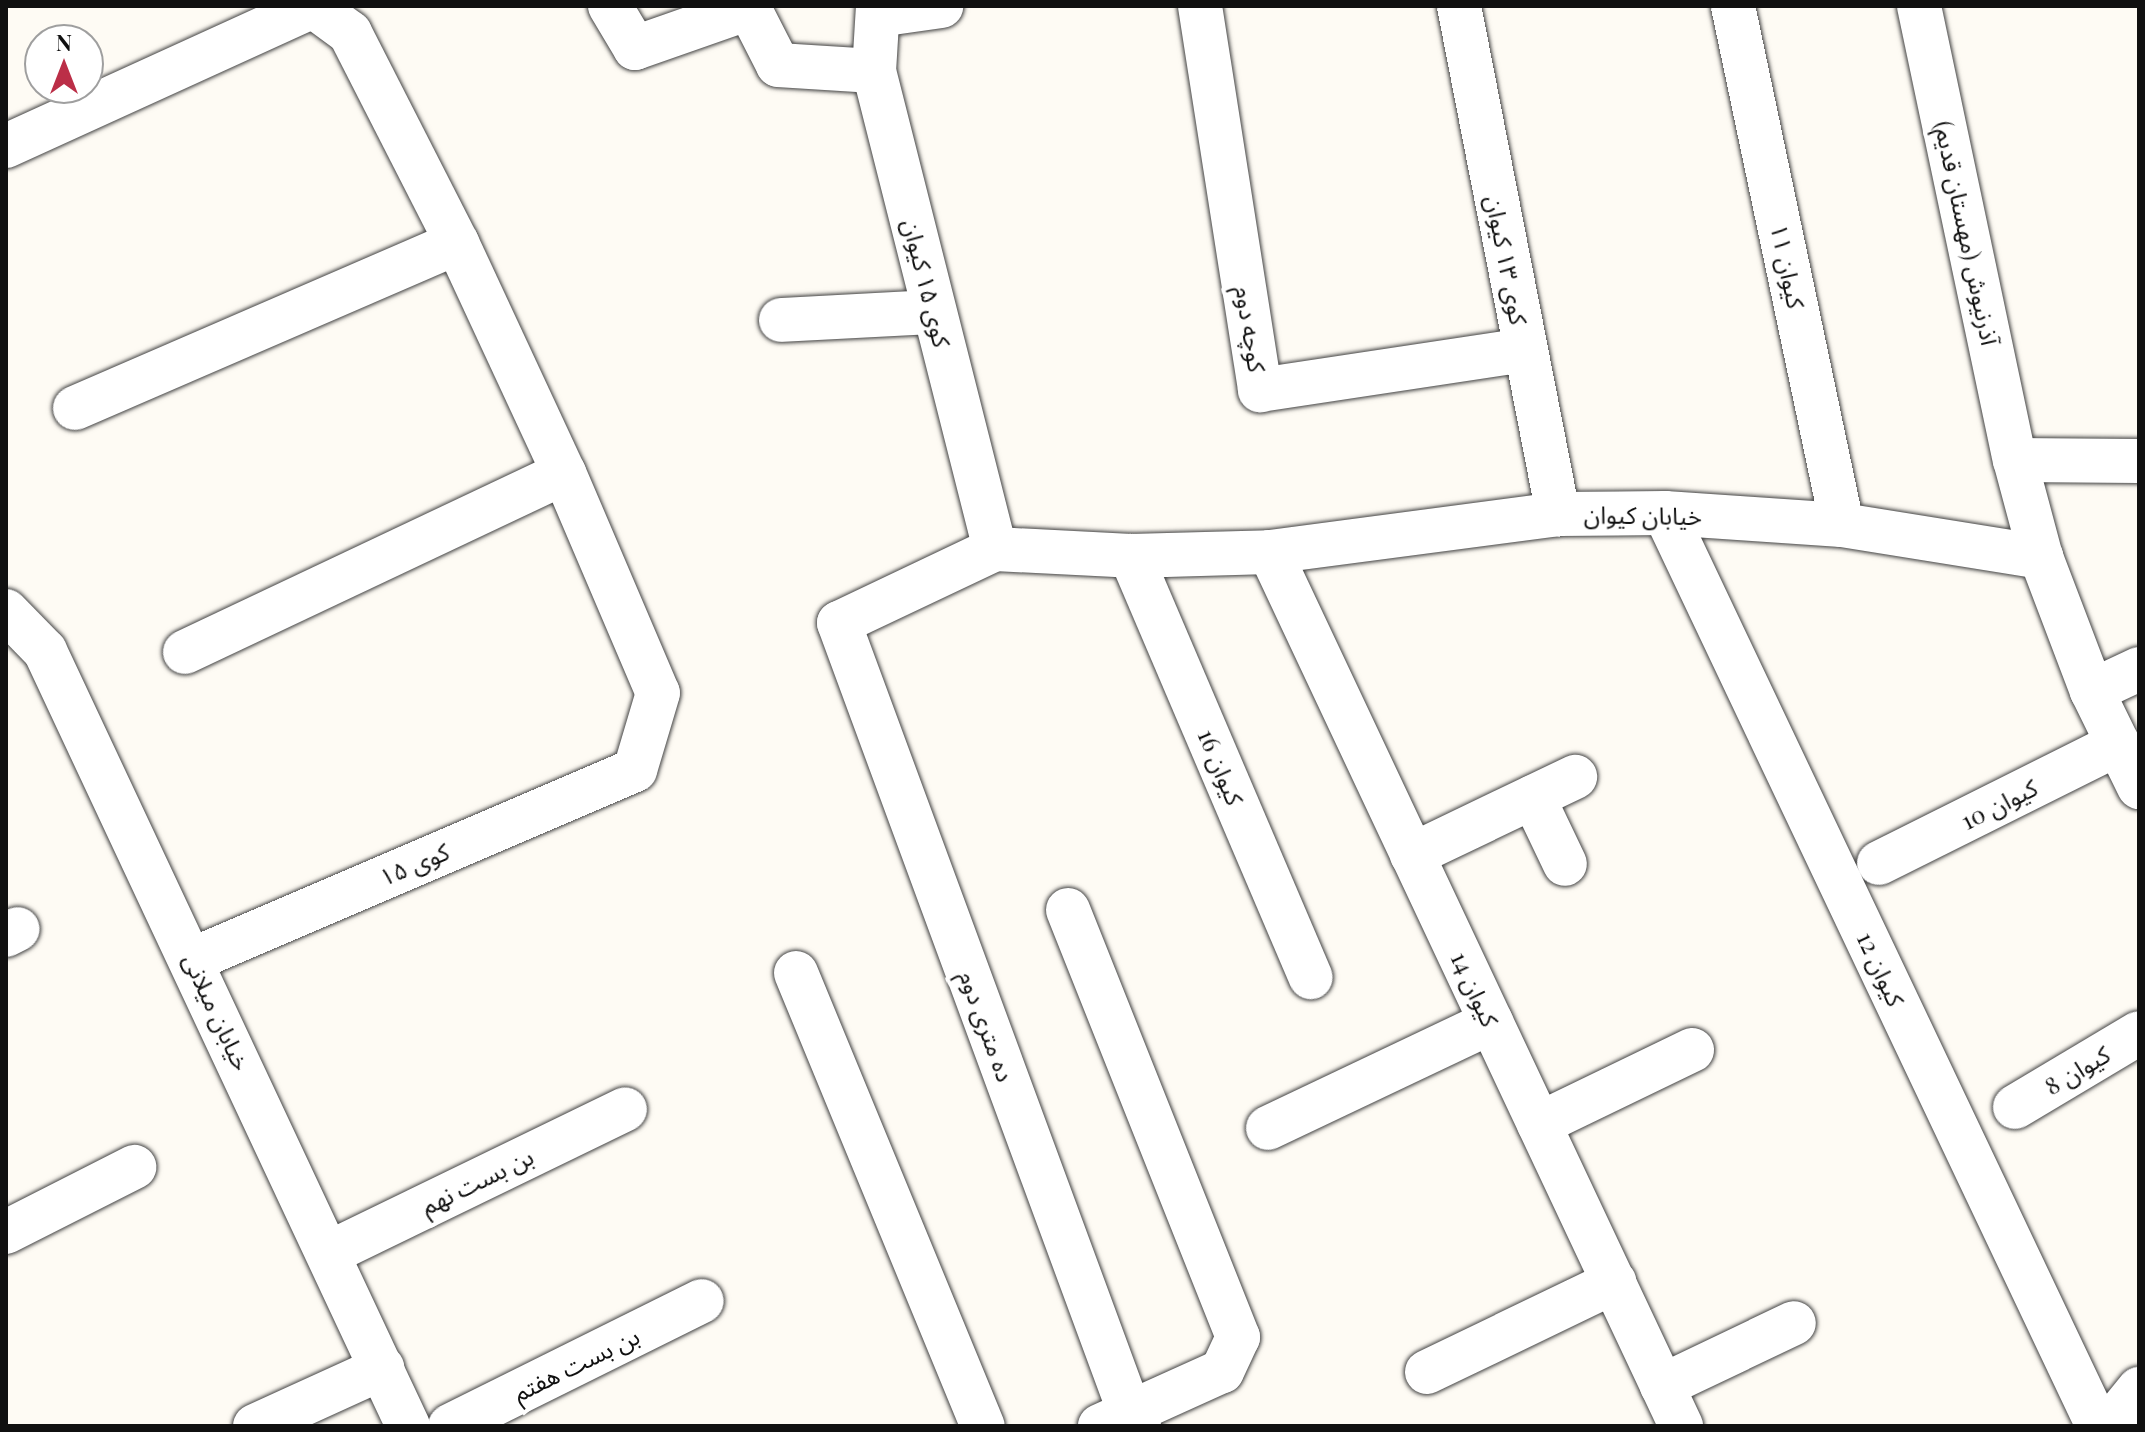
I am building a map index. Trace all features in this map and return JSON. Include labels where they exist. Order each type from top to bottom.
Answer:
[{"type":"street","points":[[6,146],[313,6],[350,33],[457,243],[564,473],[185,652]]},
{"type":"street","points":[[610,6],[644,64],[748,7],[778,65],[874,71]]},
{"type":"street","name":"کوی ۱۵ کیوان","points":[[941,6],[878,10],[874,71],[995,549]]},
{"type":"street","name":"کوچه دوم","points":[[1200,6],[1260,390],[1523,350]]},
{"type":"street","name":"کوی ۱۳ کیوان","points":[[1459,6],[1523,350],[1558,514]]},
{"type":"street","name":"کیوان ۱۱","points":[[1733,6],[1842,525]]},
{"type":"street","name":"آذرنیوش (مهستان قدیم)","points":[[1919,6],[2015,460],[2041,557]]},
{"type":"street","points":[[75,408],[457,243]]},
{"type":"street","points":[[781,320],[934,312]]},
{"type":"street","points":[[2015,460],[2139,461]]},
{"type":"street","name":"کوی ۱۵","points":[[193,959],[635,770],[658,693],[564,473]]},
{"type":"street","name":"خیابان کیوان","points":[[995,549],[1131,556],[1270,552],[1558,514],[1665,513],[1842,525],[2041,557]]},
{"type":"street","name":"کیوان 12","points":[[1665,513],[2098,1426]]},
{"type":"street","name":"ده متری دوم","points":[[995,549],[839,623],[1123,1422]]},
{"type":"street","name":"کیوان 14","points":[[1270,552],[1681,1426]]},
{"type":"street","name":"کیوان 16","points":[[1131,556],[1311,977]]},
{"type":"street","points":[[2041,557],[2092,691],[2139,787]]},
{"type":"street","name":"خیابان میلانی","points":[[6,611],[45,651],[193,959],[408,1426]]},
{"type":"street","points":[[2092,691],[2139,669]]},
{"type":"street","name":"کیوان 10","points":[[1879,863],[2118,744]]},
{"type":"street","points":[[1412,855],[1575,777]]},
{"type":"street","points":[[1533,797],[1565,864]]},
{"type":"street","points":[[1068,910],[1238,1337],[1222,1371],[1123,1422]]},
{"type":"street","points":[[796,973],[983,1426]]},
{"type":"street","points":[[1268,1128],[1491,1022]]},
{"type":"street","name":"کیوان 8","points":[[2015,1107],[2139,1033]]},
{"type":"street","points":[[1539,1124],[1692,1050]]},
{"type":"street","name":"بن بست نهم","points":[[329,1253],[625,1109]]},
{"type":"street","points":[[6,1232],[134,1167]]},
{"type":"street","points":[[1427,1372],[1614,1282]]},
{"type":"street","name":"بن بست هفتم","points":[[450,1426],[702,1301]]},
{"type":"street","points":[[1662,1386],[1794,1323]]},
{"type":"street","points":[[255,1426],[382,1368]]},
{"type":"street","points":[[2109,1426],[2139,1389]]}]
